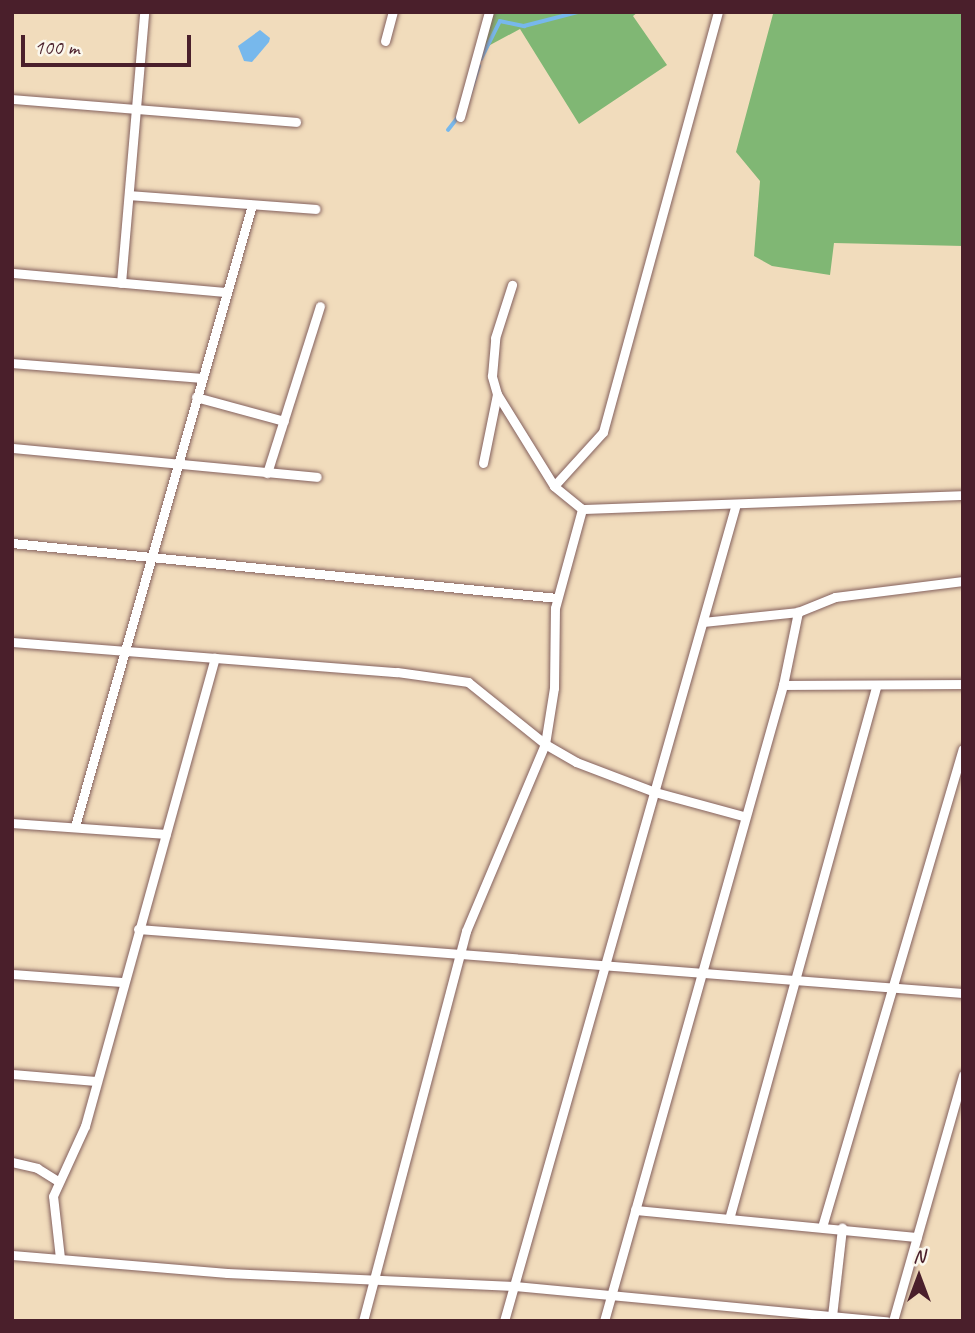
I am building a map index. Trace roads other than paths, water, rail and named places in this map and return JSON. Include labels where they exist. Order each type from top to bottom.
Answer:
[{"type":"street","points":[[121,283],[144,12]]},
{"type":"street","points":[[386,41],[393,12]]},
{"type":"street","points":[[460,117],[489,12]]},
{"type":"street","points":[[554,486],[603,432],[718,12]]},
{"type":"street","points":[[12,99],[296,122]]},
{"type":"street","points":[[129,195],[315,209]]},
{"type":"street","points":[[75,826],[176,463],[253,205]]},
{"type":"street","points":[[12,274],[226,292]]},
{"type":"street","points":[[512,285],[495,338],[492,376],[496,394],[554,486],[582,509],[963,495]]},
{"type":"street","points":[[267,473],[320,306]]},
{"type":"street","points":[[12,363],[201,378]]},
{"type":"street","points":[[483,463],[496,394]]},
{"type":"street","points":[[196,397],[284,421]]},
{"type":"street","points":[[12,449],[317,477]]},
{"type":"street","points":[[504,1321],[736,504]]},
{"type":"street","points":[[363,1321],[460,954],[545,744],[554,688],[558,598],[582,509]]},
{"type":"street","points":[[12,543],[558,598]]},
{"type":"street","points":[[703,622],[798,612],[835,597],[963,581]]},
{"type":"street","points":[[604,1321],[743,816],[783,685],[798,612]]},
{"type":"street","points":[[12,642],[468,682],[545,744],[576,762],[655,792],[743,816]]},
{"type":"street","points":[[60,1258],[53,1202],[58,1181],[85,1126],[122,982],[215,658]]},
{"type":"street","points":[[783,685],[876,687],[963,684]]},
{"type":"street","points":[[729,1220],[876,687]]},
{"type":"street","points":[[822,1227],[963,749]]},
{"type":"street","points":[[12,823],[166,834]]},
{"type":"street","points":[[138,929],[963,993]]},
{"type":"street","points":[[12,974],[122,982]]},
{"type":"street","points":[[12,1074],[96,1081]]},
{"type":"street","points":[[893,1321],[963,1075]]},
{"type":"street","points":[[12,1163],[37,1168],[58,1181]]},
{"type":"street","points":[[635,1210],[917,1237]]},
{"type":"street","points":[[832,1316],[842,1228]]},
{"type":"street","points":[[12,1255],[227,1273],[514,1286],[760,1316],[832,1316],[886,1321]]},
{"type":"water","points":[[260,30],[270,38],[269,42],[252,62],[244,61],[238,46]]},
{"type":"waterway","points":[[481,59],[500,21],[524,26],[578,12]]},
{"type":"waterway","points":[[465,109],[479,66]]},
{"type":"waterway","points":[[448,130],[458,117]]}]
